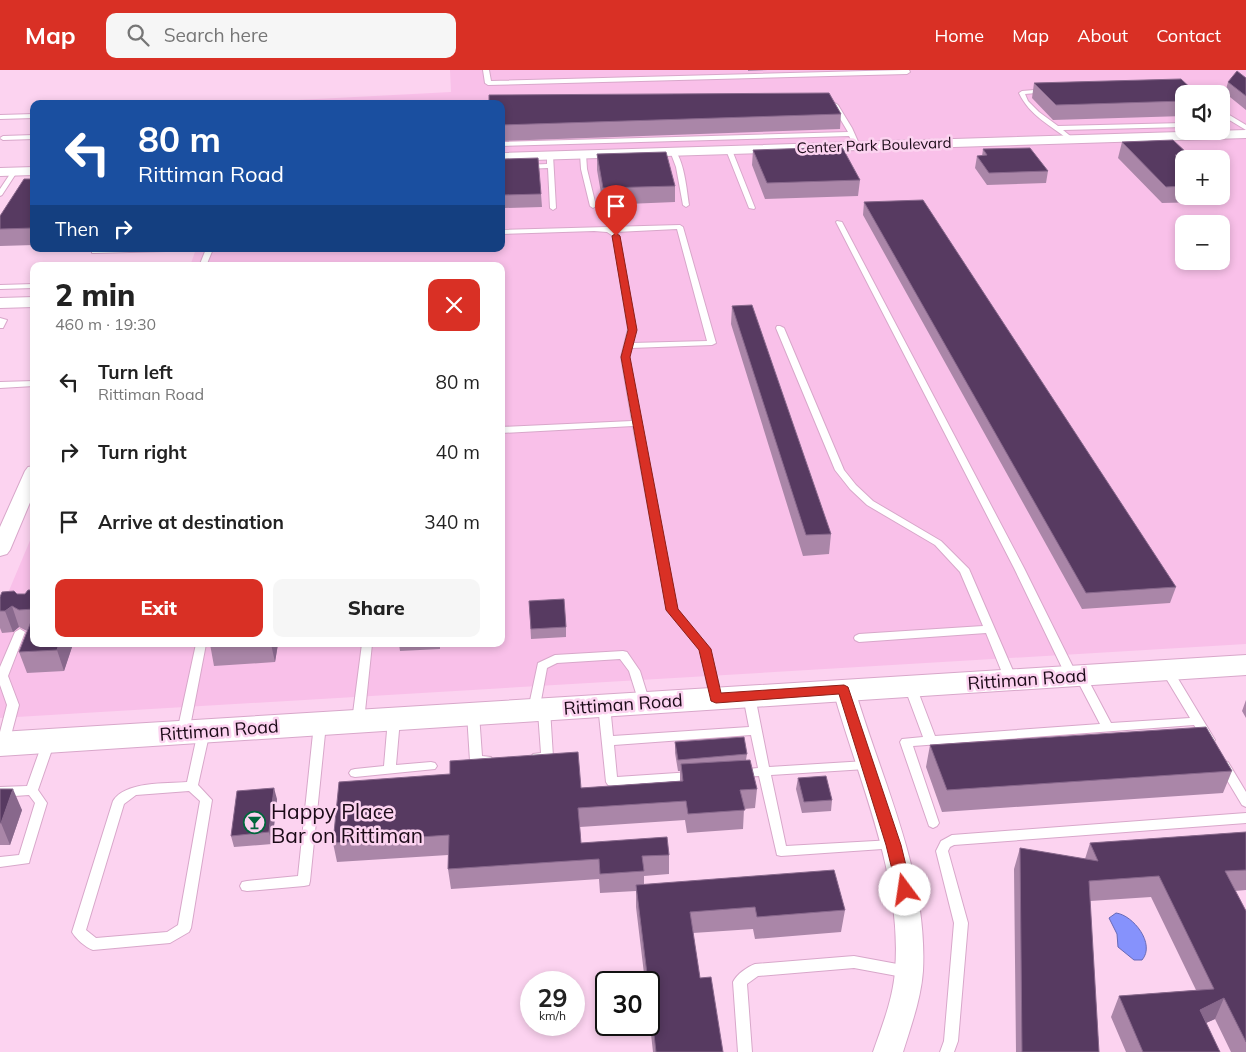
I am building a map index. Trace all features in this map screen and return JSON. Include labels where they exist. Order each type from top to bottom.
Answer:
[{"type":"main road","name":"Rittiman Road","points":[[1,744],[1246,665]]},
{"type":"street","name":"Center Park Boulevard","points":[[1230,134],[1246,134]]},
{"type":"street","name":"Center Park Boulevard","points":[[505,157],[550,160],[583,154],[1175,135]]},
{"type":"street","points":[[2,180],[14,172],[30,171]]},
{"type":"street","points":[[0,303],[30,302]]},
{"type":"street","points":[[0,550],[30,480]]},
{"type":"street","points":[[844,690],[866,765],[894,845],[905,890],[909,924],[909,972],[901,1011],[888,1052]]},
{"type":"lane","points":[[486,70],[488,83],[907,72],[906,70]]},
{"type":"lane","points":[[601,70],[604,79]]},
{"type":"lane","points":[[1049,91],[1022,93],[1026,103],[1040,117],[1059,128],[1071,139]]},
{"type":"lane","points":[[827,100],[834,104],[849,128],[850,134],[857,146]]},
{"type":"lane","points":[[0,117],[30,116]]},
{"type":"lane","points":[[1230,118],[1246,128]]},
{"type":"lane","points":[[1230,122],[1237,122]]},
{"type":"lane","points":[[1059,128],[1175,125]]},
{"type":"lane","points":[[505,144],[850,134]]},
{"type":"lane","points":[[1,139],[30,137]]},
{"type":"lane","points":[[648,140],[651,152]]},
{"type":"lane","points":[[728,150],[752,208]]},
{"type":"lane","points":[[673,152],[679,167],[686,205]]},
{"type":"lane","points":[[583,154],[584,170],[593,206]]},
{"type":"lane","points":[[505,167],[550,160],[553,208]]},
{"type":"lane","points":[[0,194],[2,180]]},
{"type":"lane","points":[[839,222],[1076,676],[1107,727]]},
{"type":"lane","points":[[505,232],[680,227],[712,343],[628,346]]},
{"type":"lane","points":[[609,230],[616,236],[632,330],[625,357],[672,610],[705,649],[716,698]]},
{"type":"lane","points":[[0,287],[30,286]]},
{"type":"lane","points":[[0,320],[3,320],[0,326]]},
{"type":"lane","points":[[780,328],[840,470],[853,487],[870,503],[938,543],[965,571],[1011,680]]},
{"type":"lane","points":[[0,385],[30,383]]},
{"type":"lane","points":[[505,430],[637,423]]},
{"type":"lane","points":[[859,638],[989,630]]},
{"type":"lane","points":[[1,744],[13,705],[2,676],[20,632]]},
{"type":"lane","points":[[192,786],[133,791],[120,801],[79,932],[93,944],[170,937],[184,928],[206,800],[192,786],[201,647]]},
{"type":"lane","points":[[358,721],[367,647]]},
{"type":"lane","points":[[520,758],[547,757],[539,710],[542,666],[555,659],[622,655],[634,671],[644,703]]},
{"type":"lane","points":[[1167,670],[1246,802]]},
{"type":"lane","points":[[910,686],[930,739]]},
{"type":"lane","points":[[749,696],[781,852],[894,845]]},
{"type":"lane","points":[[604,706],[612,782],[707,775]]},
{"type":"lane","points":[[474,714],[476,761],[502,759]]},
{"type":"lane","points":[[390,770],[394,719]]},
{"type":"lane","points":[[932,823],[906,742],[1198,721]]},
{"type":"lane","points":[[247,886],[304,882],[320,724]]},
{"type":"lane","points":[[608,741],[756,731]]},
{"type":"lane","points":[[32,790],[49,741]]},
{"type":"lane","points":[[726,774],[866,765]]},
{"type":"lane","points":[[356,773],[431,766]]},
{"type":"lane","points":[[0,792],[32,790]]},
{"type":"lane","points":[[0,862],[24,859],[41,803],[32,790]]},
{"type":"lane","points":[[947,1052],[951,1041],[961,923],[942,851],[944,844],[952,840],[1246,818]]},
{"type":"lane","points":[[745,1052],[740,982],[755,970],[854,962],[909,972]]},
{"type":"shaded area","points":[[450,70],[1246,70],[1246,644],[0,718],[0,612],[30,541],[30,647],[505,647],[505,262],[191,262],[195,252],[505,252],[505,100],[298,100],[451,92]]},
{"type":"water","points":[[1116,913],[1129,919],[1141,931],[1146,946],[1146,953],[1142,960],[1134,960],[1118,947],[1117,934],[1109,918]]},
{"type":"building","points":[[1237,71],[1246,78],[1246,96],[1228,82]]},
{"type":"building","points":[[1181,79],[1187,85],[1175,85],[1175,101],[1056,105],[1034,83]]},
{"type":"building","points":[[829,93],[841,114],[505,125],[505,100],[489,100],[489,95]]},
{"type":"building","points":[[1173,140],[1184,150],[1175,150],[1175,186],[1166,187],[1122,142]]},
{"type":"building","points":[[842,147],[860,180],[767,183],[753,150]]},
{"type":"building","points":[[1030,148],[1048,171],[989,173],[977,156],[987,155],[983,149]]},
{"type":"building","points":[[666,152],[675,186],[603,188],[597,154]]},
{"type":"building","points":[[538,158],[541,194],[505,195],[505,159]]},
{"type":"building","points":[[24,179],[30,179],[30,228],[0,229],[0,216]]},
{"type":"building","points":[[923,200],[1176,587],[1086,593],[864,202]]},
{"type":"building","points":[[752,305],[831,534],[806,535],[732,306]]},
{"type":"building","points":[[30,590],[30,609],[19,610],[12,606],[5,611],[0,611],[2,592],[14,591],[17,594],[25,594]]},
{"type":"building","points":[[564,599],[566,627],[531,629],[529,601]]},
{"type":"building","points":[[30,624],[30,647],[58,647],[57,650],[19,652]]},
{"type":"building","points":[[1206,727],[1232,771],[947,790],[930,745]]},
{"type":"building","points":[[744,737],[747,754],[678,760],[675,742]]},
{"type":"building","points":[[578,752],[581,788],[683,781],[681,764],[750,760],[757,789],[740,790],[745,810],[688,814],[686,801],[578,808],[581,843],[667,837],[669,855],[642,856],[644,871],[600,874],[599,859],[448,869],[449,835],[333,843],[339,782],[450,774],[450,761]]},
{"type":"building","points":[[826,776],[832,800],[804,802],[798,778]]},
{"type":"building","name":"Happy Place Bar on Rittiman","points":[[274,788],[269,832],[231,836],[237,791]]},
{"type":"building","points":[[0,789],[13,789],[1,823],[0,823]]},
{"type":"building","points":[[1246,832],[1246,870],[1225,871],[1246,911],[1246,1042],[1224,998],[1200,1010],[1220,1052],[1143,1052],[1119,996],[1214,989],[1159,876],[1089,881],[1099,1052],[1022,1052],[1020,848],[1098,861],[1090,843]]},
{"type":"building","points":[[834,870],[845,910],[757,917],[755,907],[690,912],[700,978],[711,977],[723,1052],[656,1052],[654,1036],[660,1036],[660,971],[647,971],[636,885]]},
{"type":"place","name":"Happy Place Bar on Rittiman","points":[[255,823]]},
{"type":"route","points":[[616,236],[632,330],[625,357],[672,610],[705,649],[716,698],[844,690],[866,765],[894,845],[905,890]]}]
